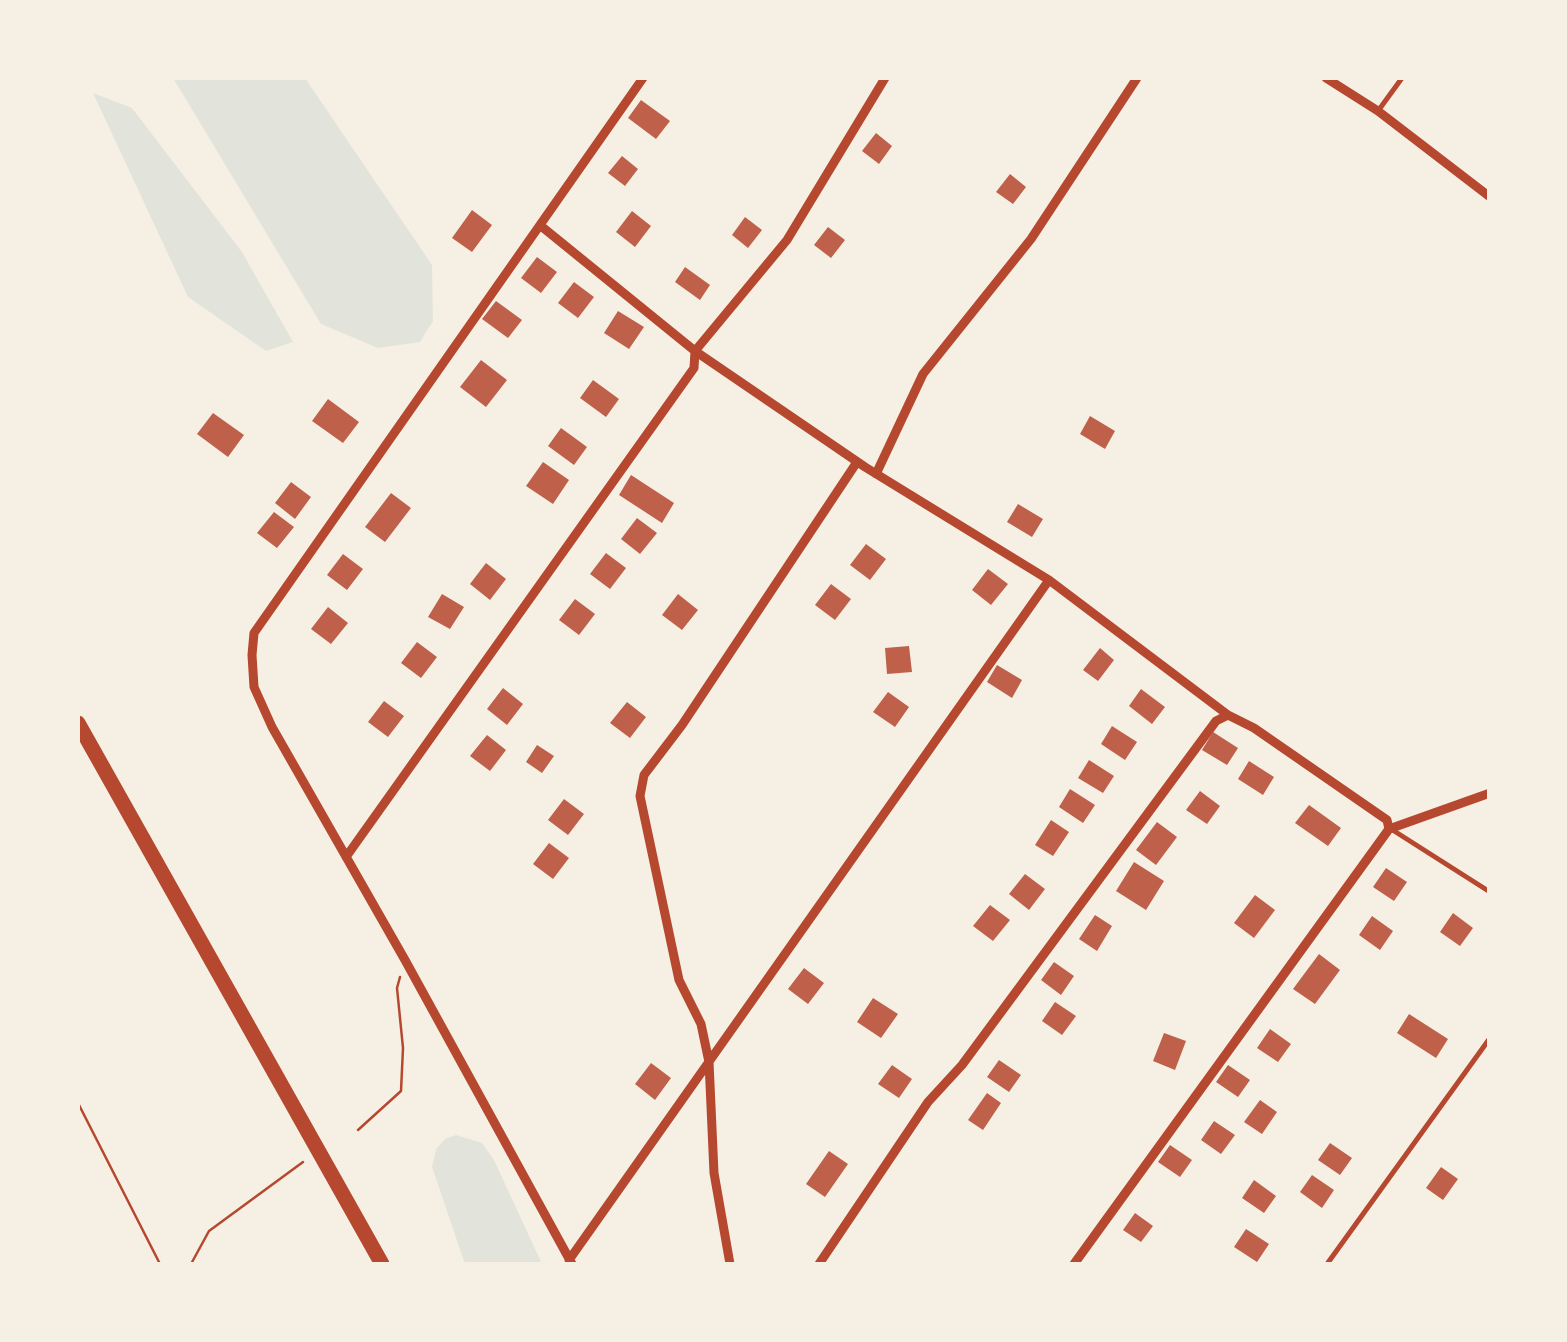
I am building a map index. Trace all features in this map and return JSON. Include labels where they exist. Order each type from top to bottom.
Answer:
[{"type":"highway","points":[[78,722],[382,1264]]},
{"type":"street","points":[[644,78],[254,633],[254,687],[272,727],[406,960],[571,1262],[1049,580]]},
{"type":"street","points":[[346,856],[694,368],[695,351],[787,240],[885,78]]},
{"type":"street","points":[[876,474],[924,374],[1031,238],[1138,78]]},
{"type":"street","points":[[1326,78],[1378,111],[1490,197]]},
{"type":"street","points":[[541,226],[695,351],[857,462],[1049,580],[1228,716],[1254,728],[1387,820],[1390,829]]},
{"type":"street","points":[[730,1264],[714,1173],[709,1062],[701,1024],[679,980],[640,796],[644,776],[857,462]]},
{"type":"street","points":[[819,1264],[928,1102],[962,1065],[1216,721],[1228,716]]},
{"type":"street","points":[[1074,1264],[1390,829],[1490,793]]},
{"type":"lane","points":[[1378,111],[1402,78]]},
{"type":"lane","points":[[1390,829],[1490,892]]},
{"type":"lane","points":[[1327,1264],[1490,1038]]},
{"type":"path","points":[[358,1130],[401,1091],[403,1048],[397,988],[406,960]]},
{"type":"path","points":[[78,1103],[160,1264]]},
{"type":"path","points":[[191,1264],[209,1230],[303,1162]]},
{"type":"shaded area","points":[[173,78],[305,78],[432,265],[433,321],[420,342],[378,348],[321,324]]},
{"type":"shaded area","points":[[93,93],[132,108],[242,252],[293,342],[266,351],[188,297]]},
{"type":"shaded area","points":[[456,1135],[482,1143],[494,1160],[542,1264],[465,1264],[432,1167],[436,1149],[445,1139]]},
{"type":"building","points":[[641,100],[670,121],[656,139],[628,118]]},
{"type":"building","points":[[876,133],[892,146],[879,164],[862,151]]},
{"type":"building","points":[[622,156],[638,169],[625,186],[608,173]]},
{"type":"building","points":[[1010,174],[1026,187],[1013,204],[996,192]]},
{"type":"building","points":[[472,210],[492,225],[472,252],[452,238]]},
{"type":"building","points":[[632,211],[651,226],[635,247],[616,232]]},
{"type":"building","points":[[745,217],[762,230],[748,248],[732,235]]},
{"type":"building","points":[[828,227],[845,240],[831,258],[814,245]]},
{"type":"building","points":[[537,257],[557,272],[541,293],[521,278]]},
{"type":"building","points":[[685,267],[710,285],[700,300],[675,282]]},
{"type":"building","points":[[574,282],[594,297],[578,318],[558,303]]},
{"type":"building","points":[[496,301],[522,320],[508,338],[482,319]]},
{"type":"building","points":[[618,311],[644,327],[629,349],[604,333]]},
{"type":"building","points":[[481,360],[507,380],[486,407],[460,387]]},
{"type":"building","points":[[593,380],[619,399],[606,417],[580,398]]},
{"type":"building","points":[[328,399],[359,422],[343,443],[312,421]]},
{"type":"building","points":[[213,413],[244,435],[228,457],[197,434]]},
{"type":"building","points":[[1090,416],[1115,431],[1105,449],[1080,434]]},
{"type":"building","points":[[561,428],[587,447],[574,465],[548,446]]},
{"type":"building","points":[[543,462],[569,480],[553,504],[526,486]]},
{"type":"building","points":[[631,475],[674,503],[662,523],[619,495]]},
{"type":"building","points":[[291,482],[311,497],[295,519],[275,503]]},
{"type":"building","points":[[391,493],[411,508],[385,542],[365,527]]},
{"type":"building","points":[[1018,504],[1043,519],[1032,537],[1007,522]]},
{"type":"building","points":[[274,512],[294,527],[277,548],[257,533]]},
{"type":"building","points":[[637,518],[657,533],[640,554],[621,539]]},
{"type":"building","points":[[866,544],[886,559],[870,580],[850,565]]},
{"type":"building","points":[[606,553],[626,568],[610,589],[590,574]]},
{"type":"building","points":[[343,554],[363,569],[347,590],[327,575]]},
{"type":"building","points":[[486,563],[506,579],[490,600],[470,584]]},
{"type":"building","points":[[988,569],[1008,584],[991,605],[972,590]]},
{"type":"building","points":[[831,584],[851,599],[835,620],[815,605]]},
{"type":"building","points":[[442,594],[464,607],[450,629],[428,617]]},
{"type":"building","points":[[678,594],[698,610],[682,630],[662,615]]},
{"type":"building","points":[[575,599],[595,614],[579,635],[559,620]]},
{"type":"building","points":[[328,607],[348,623],[331,644],[311,629]]},
{"type":"building","points":[[417,642],[437,657],[421,678],[401,663]]},
{"type":"building","points":[[909,646],[912,672],[887,674],[885,648]]},
{"type":"building","points":[[1100,648],[1114,660],[1098,681],[1083,670]]},
{"type":"building","points":[[997,665],[1022,680],[1012,698],[987,682]]},
{"type":"building","points":[[503,688],[523,704],[507,725],[487,709]]},
{"type":"building","points":[[1141,689],[1165,707],[1152,724],[1129,706]]},
{"type":"building","points":[[888,692],[909,707],[895,727],[873,712]]},
{"type":"building","points":[[384,701],[404,716],[388,737],[368,722]]},
{"type":"building","points":[[627,702],[646,717],[630,738],[610,723]]},
{"type":"building","points":[[1112,726],[1137,742],[1125,760],[1101,744]]},
{"type":"building","points":[[1213,732],[1238,748],[1227,765],[1202,750]]},
{"type":"building","points":[[487,735],[506,750],[490,771],[470,756]]},
{"type":"building","points":[[537,745],[554,756],[542,773],[526,762]]},
{"type":"building","points":[[1089,760],[1114,776],[1103,793],[1078,778]]},
{"type":"building","points":[[1249,761],[1274,777],[1263,795],[1238,779]]},
{"type":"building","points":[[1070,789],[1095,805],[1083,823],[1059,807]]},
{"type":"building","points":[[1200,791],[1220,806],[1207,824],[1186,810]]},
{"type":"building","points":[[564,799],[584,814],[568,835],[548,820]]},
{"type":"building","points":[[1309,805],[1341,828],[1328,846],[1295,823]]},
{"type":"building","points":[[1051,820],[1069,832],[1053,856],[1035,845]]},
{"type":"building","points":[[1157,822],[1177,837],[1156,865],[1136,850]]},
{"type":"building","points":[[549,843],[569,858],[553,879],[533,864]]},
{"type":"building","points":[[1134,862],[1164,881],[1146,910],[1116,891]]},
{"type":"building","points":[[1386,868],[1407,882],[1394,901],[1373,887]]},
{"type":"building","points":[[1025,874],[1045,889],[1029,910],[1009,894]]},
{"type":"building","points":[[1255,895],[1275,910],[1254,938],[1234,923]]},
{"type":"building","points":[[990,905],[1010,920],[993,941],[973,926]]},
{"type":"building","points":[[1453,913],[1473,928],[1460,946],[1440,932]]},
{"type":"building","points":[[1095,915],[1112,926],[1097,951],[1079,939]]},
{"type":"building","points":[[1372,916],[1393,931],[1380,950],[1359,935]]},
{"type":"building","points":[[1319,954],[1340,970],[1315,1004],[1293,989]]},
{"type":"building","points":[[1054,962],[1074,976],[1061,995],[1041,980]]},
{"type":"building","points":[[804,968],[824,983],[808,1004],[788,989]]},
{"type":"building","points":[[873,998],[898,1014],[881,1038],[857,1022]]},
{"type":"building","points":[[1055,1002],[1076,1016],[1062,1035],[1042,1021]]},
{"type":"building","points":[[1409,1014],[1448,1039],[1436,1058],[1397,1033]]},
{"type":"building","points":[[1270,1029],[1291,1044],[1278,1062],[1257,1048]]},
{"type":"building","points":[[1164,1033],[1186,1041],[1175,1070],[1153,1061]]},
{"type":"building","points":[[999,1060],[1021,1075],[1009,1092],[987,1077]]},
{"type":"building","points":[[651,1063],[671,1078],[655,1100],[635,1084]]},
{"type":"building","points":[[892,1065],[912,1079],[899,1098],[878,1084]]},
{"type":"building","points":[[1228,1065],[1250,1080],[1238,1097],[1216,1082]]},
{"type":"building","points":[[987,1093],[1001,1103],[983,1130],[968,1120]]},
{"type":"building","points":[[1260,1100],[1277,1112],[1262,1134],[1244,1122]]},
{"type":"building","points":[[1214,1121],[1235,1135],[1221,1154],[1201,1140]]},
{"type":"building","points":[[1330,1143],[1352,1158],[1340,1175],[1318,1160]]},
{"type":"building","points":[[1170,1145],[1192,1160],[1180,1177],[1158,1162]]},
{"type":"building","points":[[829,1151],[848,1164],[825,1197],[806,1184]]},
{"type":"building","points":[[1441,1167],[1458,1179],[1443,1200],[1426,1188]]},
{"type":"building","points":[[1312,1175],[1334,1190],[1322,1208],[1300,1192]]},
{"type":"building","points":[[1254,1180],[1276,1196],[1264,1213],[1242,1198]]},
{"type":"building","points":[[1135,1213],[1153,1226],[1141,1242],[1123,1230]]},
{"type":"building","points":[[1246,1229],[1269,1244],[1257,1262],[1234,1247]]}]
